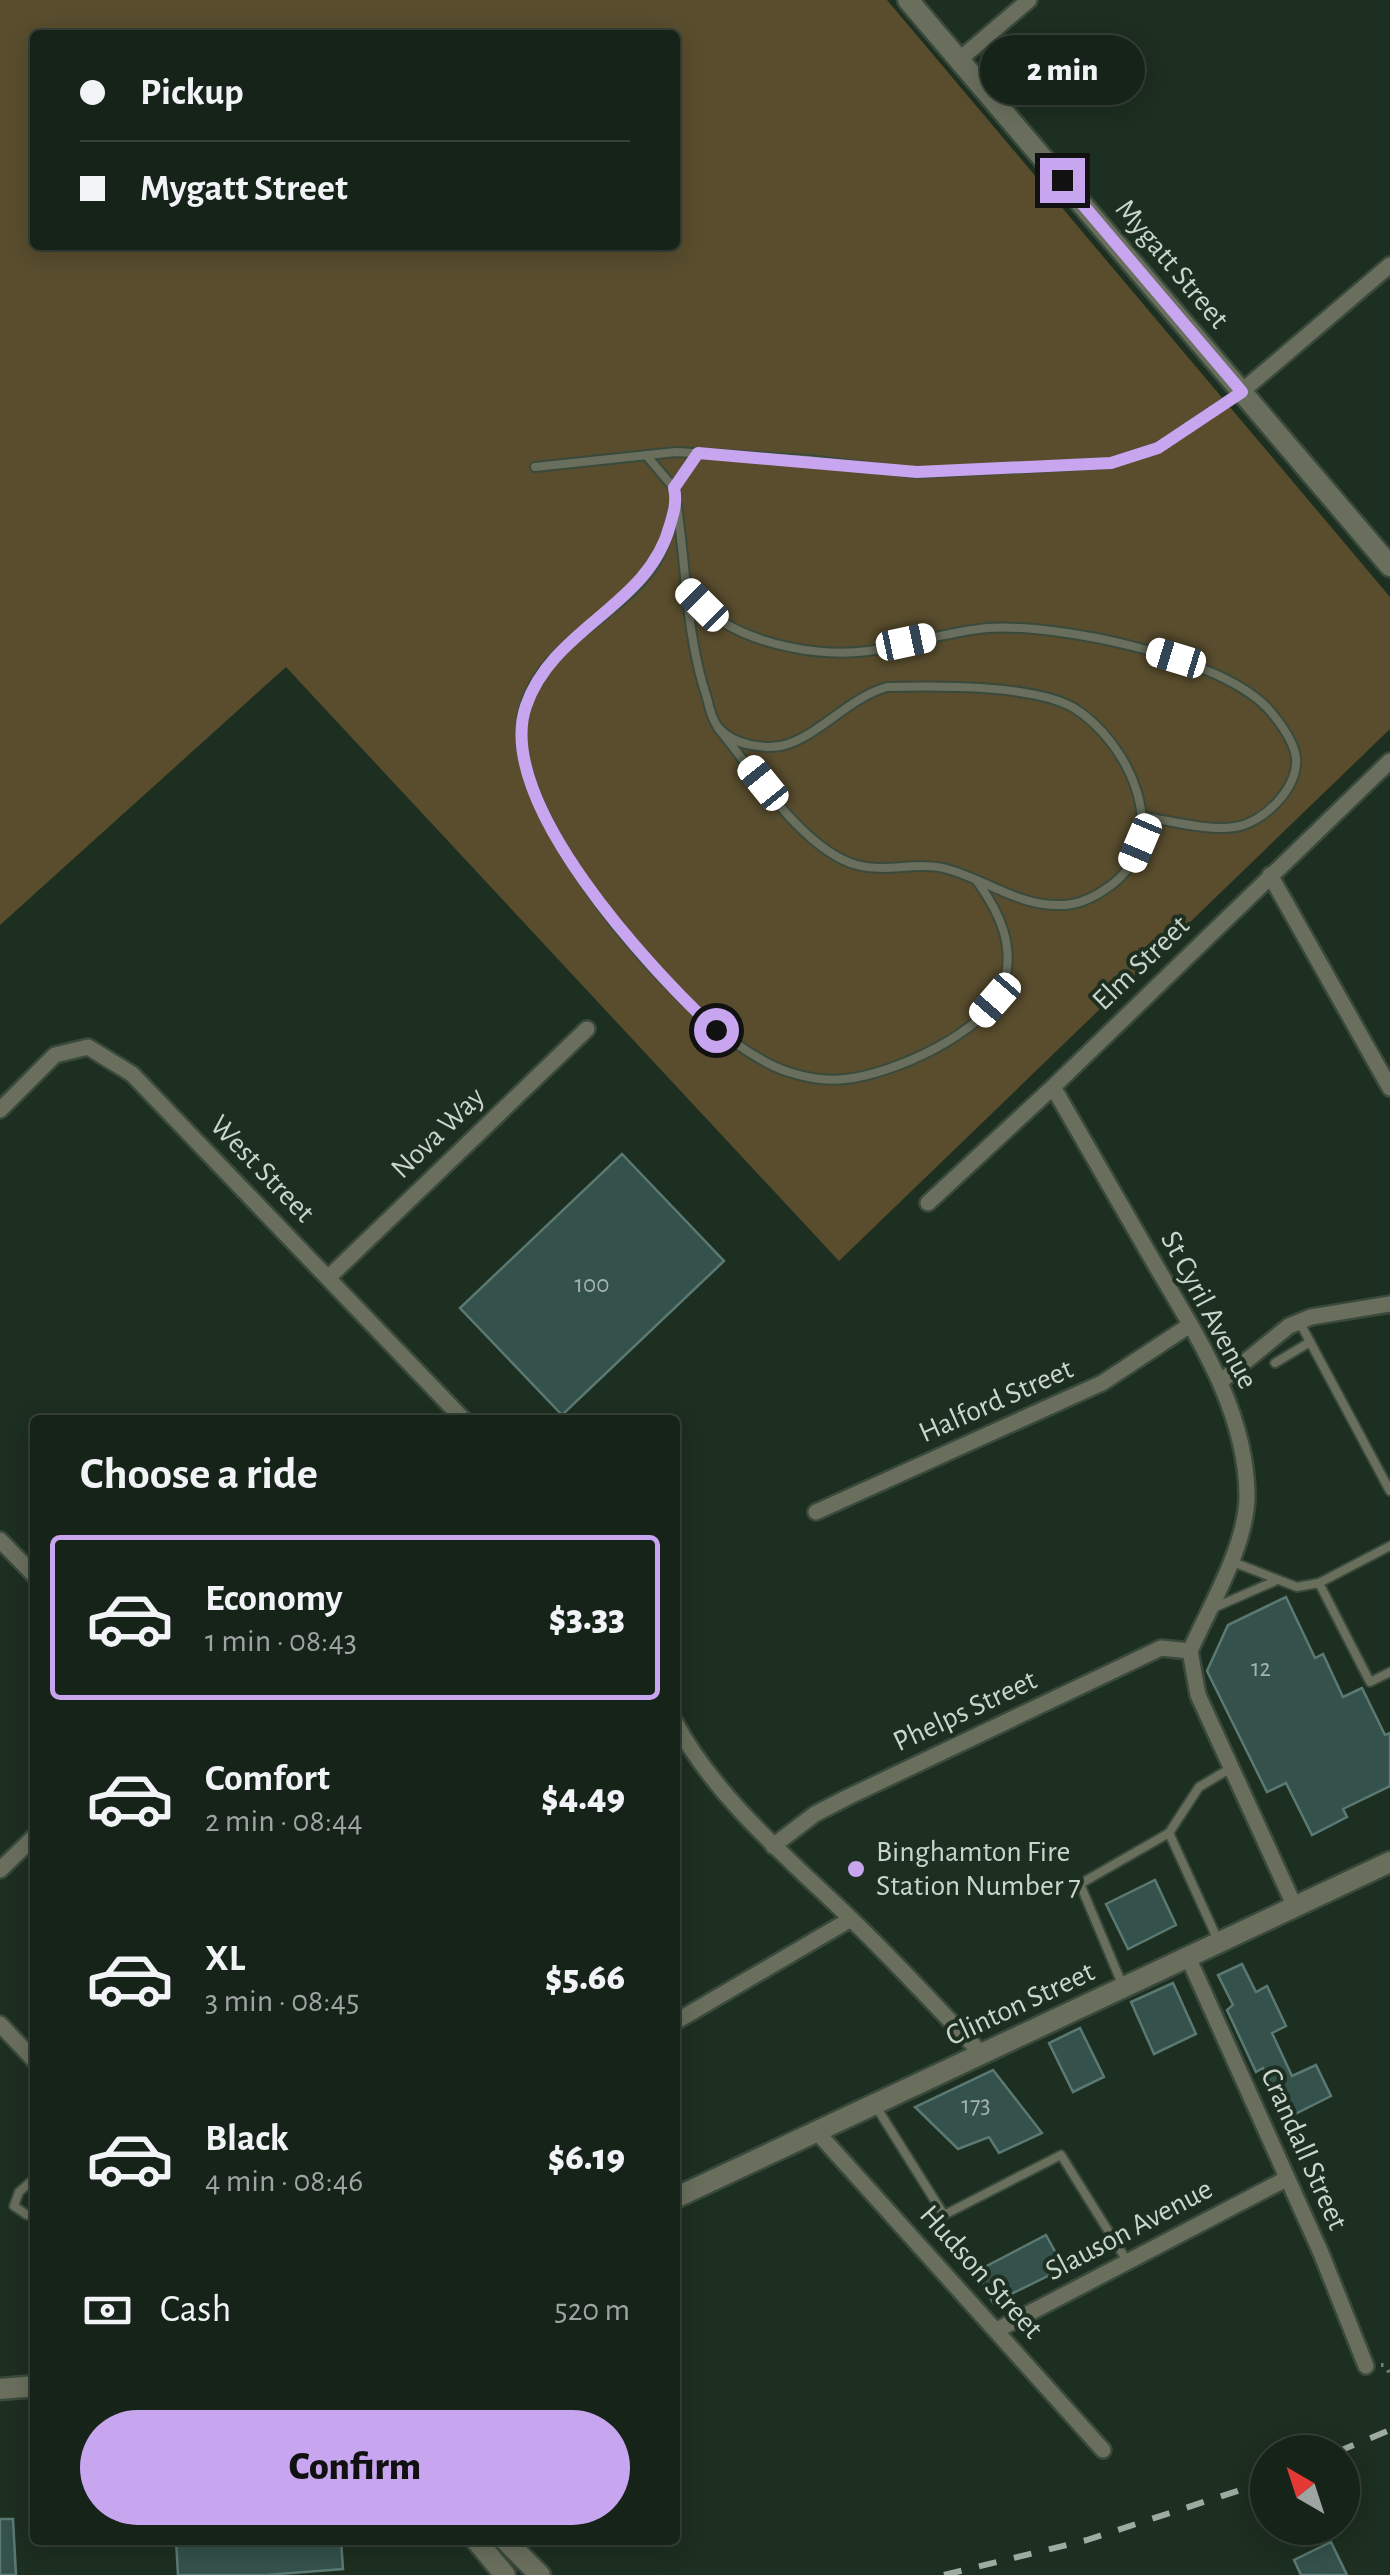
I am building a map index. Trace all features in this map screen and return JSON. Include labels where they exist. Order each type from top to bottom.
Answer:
[{"type":"street","name":"Mygatt Street","points":[[908,0],[1390,566]]},
{"type":"street","points":[[959,60],[1028,0]]},
{"type":"street","points":[[1242,392],[1390,264]]},
{"type":"street","name":"Elm Street","points":[[928,1203],[1390,761]]},
{"type":"street","points":[[1270,874],[1390,1088]]},
{"type":"street","name":"Nova Way","points":[[328,1278],[587,1029]]},
{"type":"street","name":"West Street","points":[[0,1110],[55,1055],[88,1048],[132,1074],[459,1415]]},
{"type":"street","name":"St Cyril Avenue","points":[[1053,1087],[1190,1324],[1236,1419],[1247,1496],[1240,1537],[1190,1651]]},
{"type":"street","points":[[1220,1382],[1266,1342],[1300,1322],[1390,1304]]},
{"type":"street","name":"Halford Street","points":[[816,1512],[1102,1383],[1190,1324]]},
{"type":"street","points":[[0,1540],[30,1571]]},
{"type":"street","name":"Phelps Street","points":[[773,1846],[815,1814],[848,1797],[1161,1648],[1190,1651]]},
{"type":"street","points":[[1190,1651],[1198,1696],[1295,1908]]},
{"type":"street","points":[[680,1731],[773,1846],[851,1919],[982,2055]]},
{"type":"street","points":[[0,1870],[30,1841]]},
{"type":"street","name":"Clinton Street","points":[[680,2196],[1390,1862]]},
{"type":"street","points":[[680,2019],[851,1919]]},
{"type":"street","name":"Crandall Street","points":[[1188,1957],[1321,2254],[1366,2366]]},
{"type":"street","points":[[0,2024],[30,2056]]},
{"type":"street","name":"Hudson Street","points":[[817,2132],[1103,2450]]},
{"type":"street","name":"Slauson Avenue","points":[[997,2330],[1286,2179]]},
{"type":"street","points":[[0,2388],[30,2386]]},
{"type":"street","points":[[480,2545],[505,2575]]},
{"type":"street","points":[[510,2545],[540,2575]]},
{"type":"lane","points":[[535,467],[698,453],[917,472],[1111,463],[1158,448],[1242,392]]},
{"type":"lane","points":[[674,488],[698,453]]},
{"type":"lane","points":[[646,455],[674,488],[692,644],[718,728],[786,811],[837,856],[867,867],[944,868],[1022,900],[1068,906],[1091,899],[1115,882],[1130,865],[1140,843],[1144,816],[1124,764],[1102,732],[1072,707],[1045,696],[887,687],[846,705],[790,744],[767,748],[744,743],[718,728]]},
{"type":"lane","points":[[676,500],[665,544],[651,569],[556,655],[526,706],[521,729],[534,790],[557,841],[596,898],[689,1005],[740,1048],[792,1073],[844,1080],[924,1054],[958,1035],[995,1000],[1005,977],[1008,946],[995,906],[976,879]]},
{"type":"lane","points":[[688,590],[717,619],[743,634],[774,643],[852,652],[984,628],[1029,628],[1148,650],[1205,667],[1260,698],[1279,721],[1296,758],[1292,779],[1270,810],[1236,827],[1144,816]]},
{"type":"lane","points":[[1300,1322],[1390,1492]]},
{"type":"lane","points":[[1275,1363],[1310,1342]]},
{"type":"lane","points":[[1230,1560],[1297,1587],[1319,1583],[1390,1546]]},
{"type":"lane","points":[[1208,1610],[1275,1581]]},
{"type":"lane","points":[[1319,1583],[1370,1682],[1390,1672]]},
{"type":"lane","points":[[1124,1988],[1080,1884],[1169,1833],[1198,1787],[1231,1768]]},
{"type":"lane","points":[[1169,1833],[1219,1942]]},
{"type":"lane","points":[[875,2105],[944,2214],[1061,2155],[1128,2262]]},
{"type":"lane","points":[[30,2182],[19,2192],[14,2206],[30,2215]]},
{"type":"path","points":[[1386,2365],[1390,2375]]},
{"type":"shaded area","points":[[0,0],[887,0],[1390,597],[1390,729],[839,1261],[286,667],[0,925]]},
{"type":"building","points":[[622,1154],[724,1261],[562,1415],[460,1308]]},
{"type":"building","points":[[1286,1597],[1315,1658],[1323,1654],[1343,1697],[1362,1688],[1385,1735],[1390,1733],[1390,1786],[1343,1809],[1347,1817],[1312,1835],[1286,1783],[1267,1792],[1207,1671],[1228,1625]]},
{"type":"building","points":[[1155,1880],[1176,1925],[1128,1949],[1106,1904]]},
{"type":"building","points":[[1242,1964],[1256,1992],[1267,1986],[1286,2026],[1272,2033],[1292,2076],[1316,2065],[1331,2096],[1287,2118],[1263,2068],[1256,2072],[1227,2010],[1233,2005],[1218,1975]]},
{"type":"building","points":[[1173,1983],[1196,2034],[1154,2054],[1131,2002]]},
{"type":"building","points":[[1080,2028],[1104,2077],[1073,2092],[1049,2043]]},
{"type":"building","points":[[993,2070],[1042,2133],[999,2153],[989,2137],[958,2149],[915,2107]]},
{"type":"building","points":[[1046,2235],[1064,2268],[993,2303],[977,2271]]},
{"type":"building","points":[[0,2519],[13,2519],[16,2575],[0,2575]]},
{"type":"building","points":[[176,2545],[341,2545],[343,2569],[266,2575],[178,2575]]},
{"type":"building","points":[[1332,2545],[1347,2575],[1301,2575],[1294,2560]]},
{"type":"railway","points":[[1360,2442],[1390,2430]]},
{"type":"railway","points":[[944,2575],[1087,2540],[1250,2487]]},
{"type":"place","name":"Binghamton Fire Station Number 7","points":[[856,1869]]},
{"type":"route","points":[[716,1030],[640,952],[557,841],[524,757],[521,729],[526,706],[556,655],[651,569],[665,544],[676,500],[674,488],[698,453],[917,472],[1111,463],[1158,448],[1242,392],[1062,180]]}]
